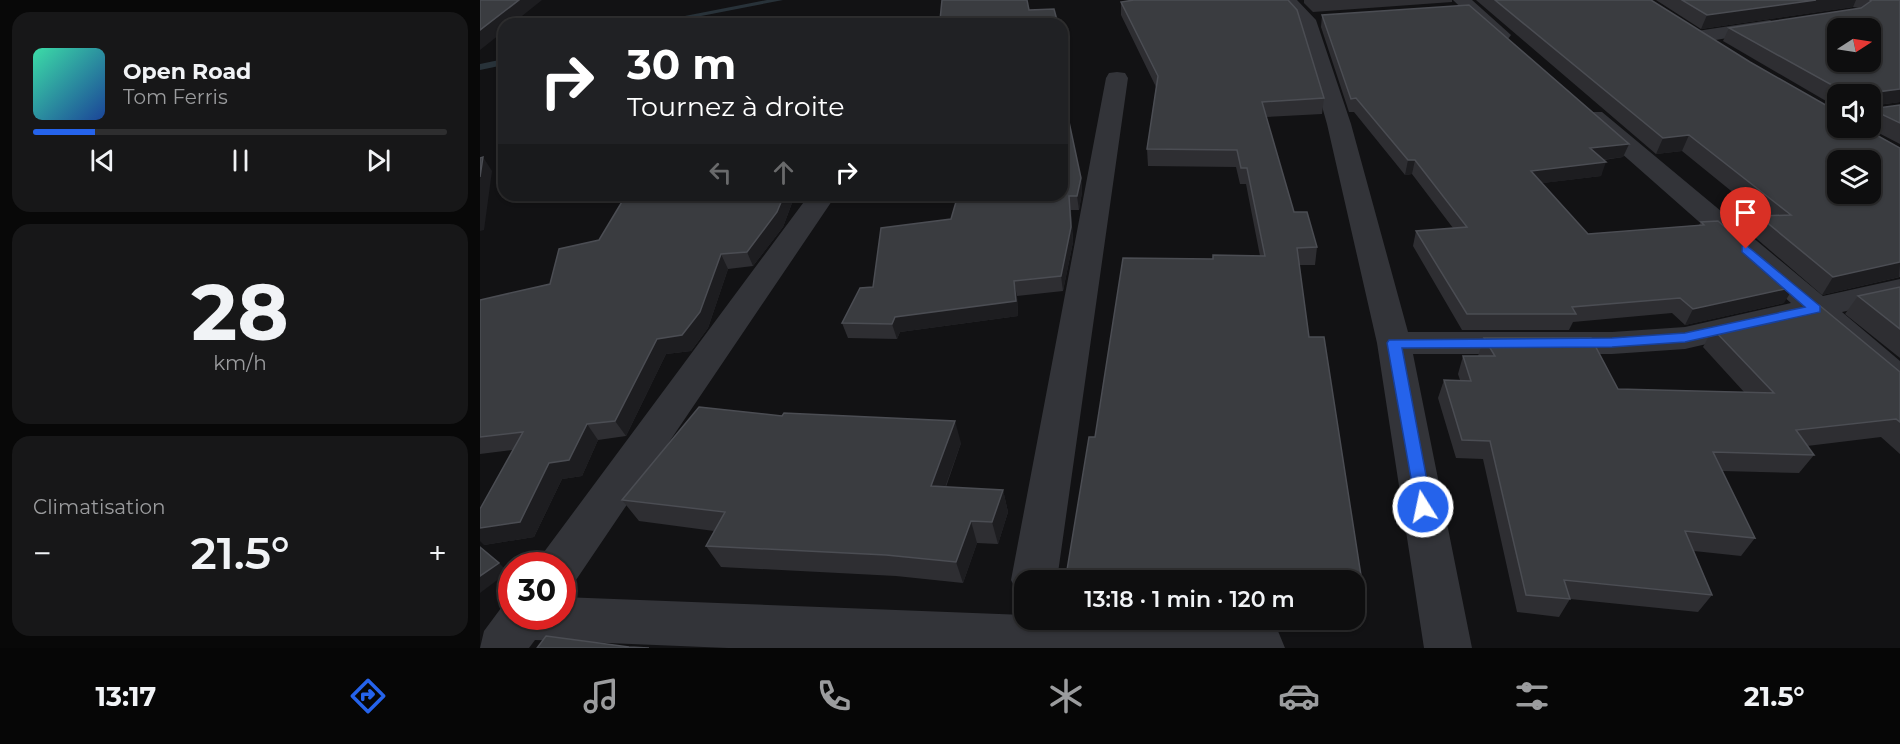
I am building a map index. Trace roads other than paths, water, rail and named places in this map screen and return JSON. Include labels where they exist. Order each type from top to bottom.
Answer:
[{"type":"street","points":[[1459,6],[1523,54]]},
{"type":"street","points":[[1308,13],[1339,124],[1394,343],[1448,648]]},
{"type":"street","points":[[1697,37],[1786,24]]},
{"type":"street","points":[[1678,25],[1724,54]]},
{"type":"street","points":[[1036,570],[1117,78]]},
{"type":"street","points":[[1576,101],[1900,380]]},
{"type":"street","points":[[570,552],[819,201]]},
{"type":"street","points":[[1394,343],[1612,343],[1685,338],[1900,289]]},
{"type":"street","points":[[576,619],[1025,635],[1261,648]]},
{"type":"street","points":[[501,648],[514,630]]},
{"type":"waterway","points":[[681,18],[779,0]]},
{"type":"waterway","points":[[480,67],[498,63]]}]
